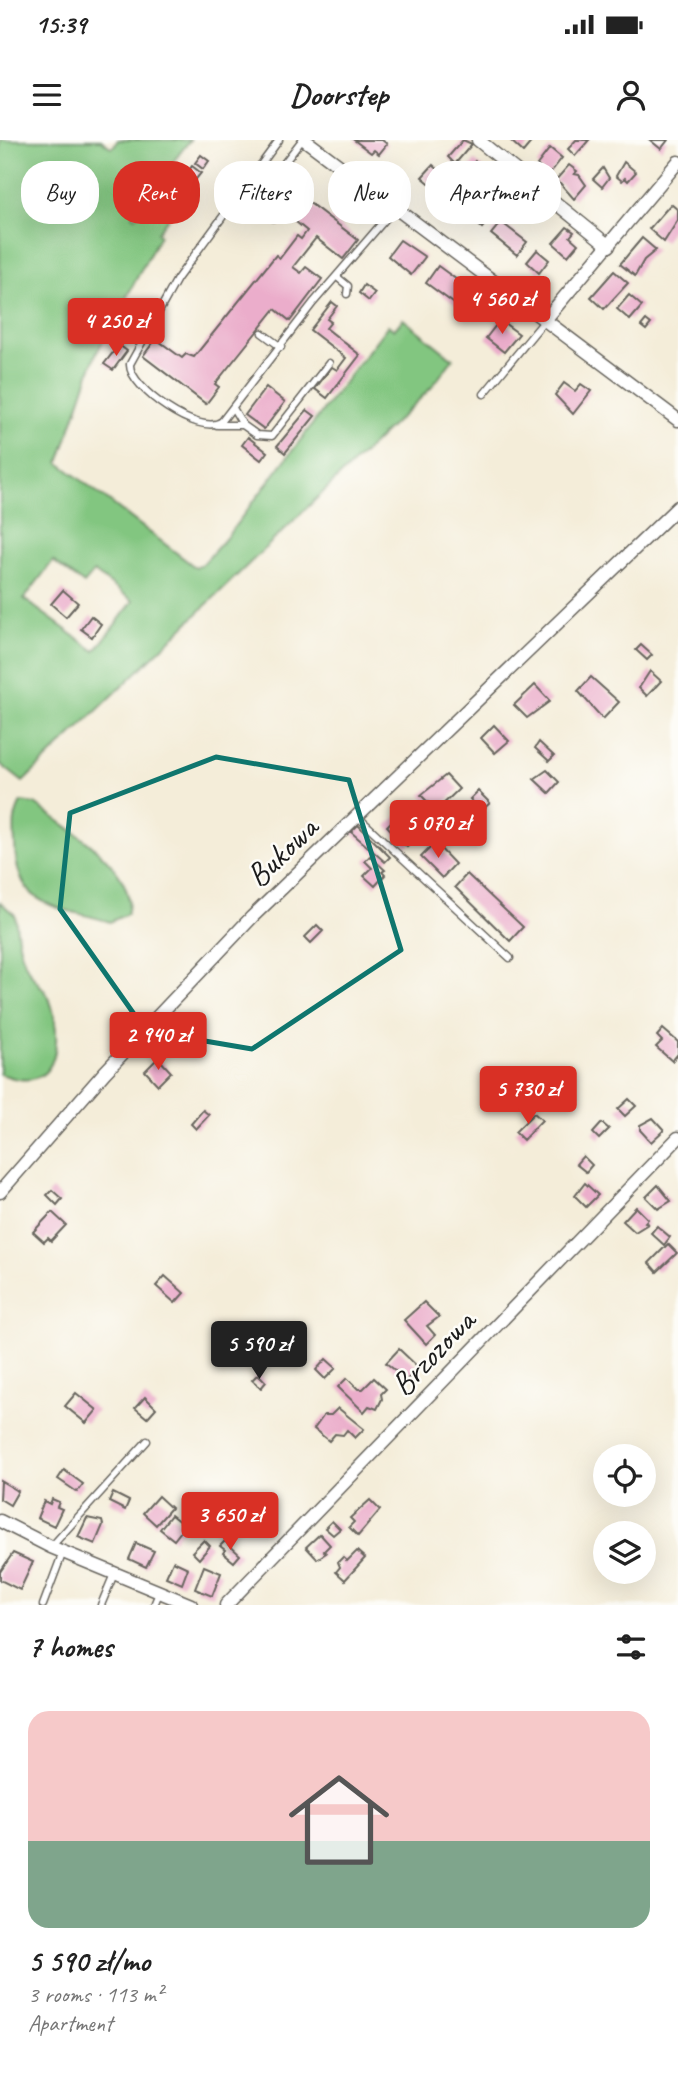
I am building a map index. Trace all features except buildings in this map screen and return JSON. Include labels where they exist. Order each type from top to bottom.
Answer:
[{"type":"street","points":[[304,140],[332,161]]},
{"type":"street","points":[[478,140],[609,246]]},
{"type":"street","points":[[545,320],[678,162]]},
{"type":"street","points":[[411,220],[678,420]]},
{"type":"street","name":"Bukowa","points":[[0,1192],[105,1072],[252,917],[678,507]]},
{"type":"street","name":"Brzozowa","points":[[226,1605],[678,1138]]},
{"type":"street","points":[[0,1521],[114,1574],[156,1599],[191,1605]]},
{"type":"lane","points":[[264,161],[279,140]]},
{"type":"lane","points":[[287,161],[304,140]]},
{"type":"lane","points":[[218,224],[172,286],[130,364],[133,379],[183,418],[200,425],[243,425]]},
{"type":"lane","points":[[217,425],[382,224]]},
{"type":"lane","points":[[337,277],[348,286],[347,294]]},
{"type":"lane","points":[[484,394],[545,320]]},
{"type":"lane","points":[[262,332],[281,347]]},
{"type":"lane","points":[[233,408],[243,425],[262,437],[275,435],[329,363]]},
{"type":"lane","points":[[357,816],[510,958]]},
{"type":"lane","points":[[43,1605],[57,1549],[147,1441]]},
{"type":"lane","points":[[101,1605],[114,1574]]},
{"type":"highlighted area","points":[[216,757],[349,780],[401,950],[252,1049],[146,1031],[60,909],[70,813]]},
{"type":"green space","points":[[0,140],[101,140],[112,148],[118,140],[190,140],[174,161],[113,161],[113,224],[164,224],[95,356],[59,463],[195,567],[203,564],[225,539],[388,325],[394,330],[403,319],[453,359],[431,388],[23,782],[0,764]],"holes":[[[53,561],[84,584],[94,572],[133,601],[95,651],[24,599]]]},
{"type":"green space","points":[[21,802],[35,804],[98,851],[123,881],[128,898],[127,914],[110,922],[58,908],[32,894],[23,882],[17,866],[15,822]]},
{"type":"green space","points":[[0,902],[15,915],[24,961],[49,998],[55,1019],[54,1056],[42,1074],[32,1079],[0,1074]]}]
